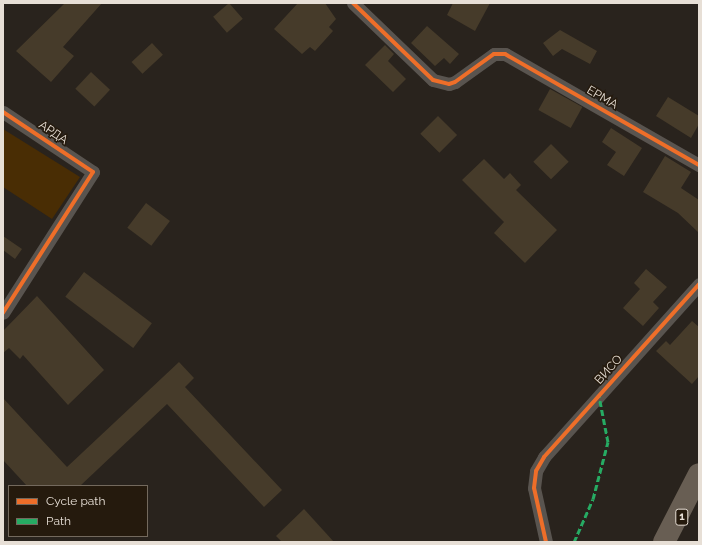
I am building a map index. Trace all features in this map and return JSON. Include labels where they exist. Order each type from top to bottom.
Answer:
[{"type":"highway","points":[[664,542],[699,474]]},
{"type":"highway","name":"1","points":[[664,542],[699,492]]},
{"type":"street","name":"ЕРМА","points":[[353,3],[433,80],[441,84],[455,82],[494,54],[504,54],[699,165]]},
{"type":"street","name":"АРДА","points":[[3,112],[93,172],[3,313]]},
{"type":"street","name":"ВИСО","points":[[546,542],[534,488],[536,471],[544,457],[699,284]]},
{"type":"shaded area","points":[[3,129],[80,177],[52,219],[3,187]]},
{"type":"building","points":[[65,3],[102,3],[63,47],[74,56],[51,82],[16,51]]},
{"type":"building","points":[[229,3],[243,19],[227,33],[213,17]]},
{"type":"building","points":[[298,3],[325,3],[336,19],[329,27],[333,31],[315,51],[310,47],[302,54],[274,29]]},
{"type":"building","points":[[453,3],[490,3],[475,31],[447,15]]},
{"type":"building","points":[[427,26],[459,54],[450,64],[444,58],[435,66],[411,43]]},
{"type":"building","points":[[560,30],[597,51],[590,64],[562,49],[553,56],[543,43]]},
{"type":"building","points":[[152,43],[163,55],[142,74],[132,62]]},
{"type":"building","points":[[385,45],[394,54],[388,61],[406,79],[393,92],[365,65]]},
{"type":"building","points":[[91,72],[110,90],[94,107],[75,89]]},
{"type":"building","points":[[550,89],[582,107],[571,128],[538,110]]},
{"type":"building","points":[[668,97],[699,116],[699,124],[691,138],[656,116]]},
{"type":"building","points":[[438,116],[457,135],[439,153],[420,134]]},
{"type":"building","points":[[611,128],[642,148],[624,176],[607,165],[616,152],[602,142]]},
{"type":"building","points":[[551,144],[569,162],[551,179],[533,162]]},
{"type":"building","points":[[665,156],[691,172],[681,188],[699,200],[699,233],[678,213],[643,192]]},
{"type":"building","points":[[484,159],[504,179],[510,173],[521,185],[516,190],[557,230],[525,263],[494,233],[504,222],[462,180]]},
{"type":"building","points":[[146,203],[170,221],[151,246],[127,228]]},
{"type":"building","points":[[3,236],[22,249],[15,259],[3,250]]},
{"type":"building","points":[[646,269],[667,287],[653,302],[659,308],[643,326],[623,308],[640,289],[634,283]]},
{"type":"building","points":[[84,272],[152,323],[133,348],[65,297]]},
{"type":"building","points":[[37,296],[104,370],[68,405],[23,355],[20,359],[9,348],[3,353],[3,331]]},
{"type":"building","points":[[692,321],[699,327],[699,376],[692,384],[656,351],[666,341],[670,345]]},
{"type":"building","points":[[179,362],[194,378],[185,387],[282,490],[264,507],[167,404],[81,485],[26,485],[3,460],[3,398],[67,467]]},
{"type":"building","points":[[304,509],[334,542],[282,542],[276,536]]},
{"type":"marked path","points":[[574,542],[593,499],[608,442],[599,396]]},
{"type":"cycle path","points":[[353,3],[433,80],[449,84],[455,82],[494,54],[505,54],[699,165]]},
{"type":"cycle path","points":[[3,112],[93,172],[3,313]]},
{"type":"cycle path","points":[[546,542],[534,488],[536,471],[544,457],[699,284]]}]
